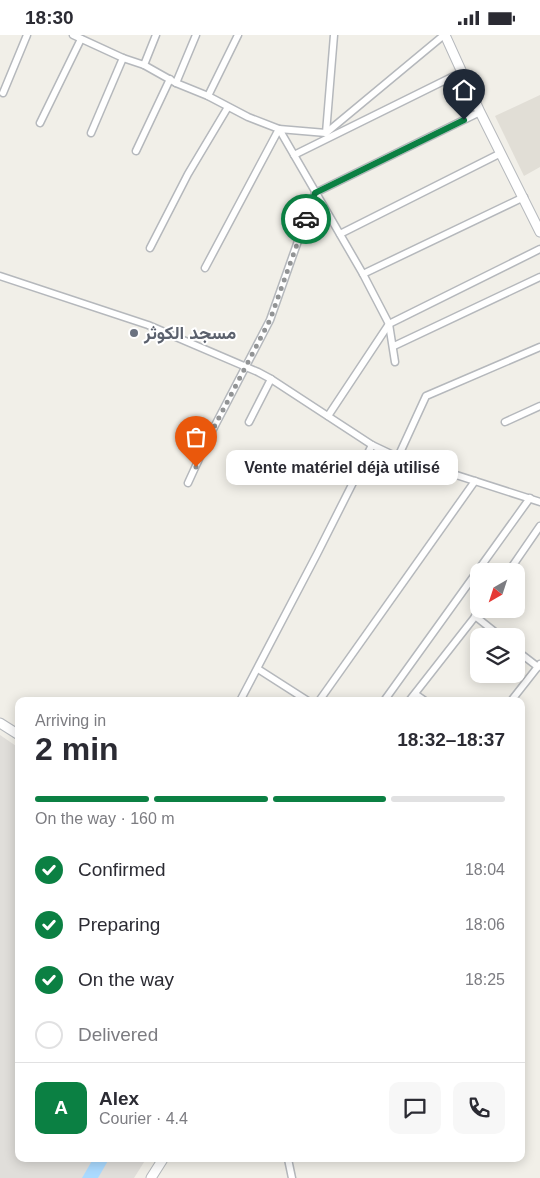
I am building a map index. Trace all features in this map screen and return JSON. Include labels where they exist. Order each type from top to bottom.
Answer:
[{"type":"street","points":[[2,93],[27,35]]},
{"type":"street","points":[[73,35],[123,58],[144,65],[176,83],[208,96],[248,117],[279,129],[326,133],[444,35],[540,232]]},
{"type":"street","points":[[144,65],[156,35]]},
{"type":"street","points":[[176,83],[196,35]]},
{"type":"street","points":[[208,96],[238,35]]},
{"type":"street","points":[[326,133],[334,35]]},
{"type":"street","points":[[40,123],[81,39]]},
{"type":"street","points":[[91,133],[123,58]]},
{"type":"street","points":[[294,155],[462,72]]},
{"type":"street","points":[[136,151],[170,79]]},
{"type":"street","points":[[150,248],[188,173],[228,107]]},
{"type":"street","points":[[188,483],[210,435],[270,320],[315,193],[480,112]]},
{"type":"street","points":[[279,129],[363,274],[389,324],[396,363]]},
{"type":"street","points":[[204,268],[279,129]]},
{"type":"street","points":[[340,234],[500,153]]},
{"type":"street","points":[[363,274],[524,197]]},
{"type":"street","points":[[328,417],[389,324],[540,249]]},
{"type":"street","points":[[0,276],[148,325],[246,367],[271,379],[372,445],[398,457],[540,502]]},
{"type":"street","points":[[394,347],[540,277]]},
{"type":"street","points":[[398,457],[426,396],[540,347]]},
{"type":"street","points":[[249,423],[271,379]]},
{"type":"street","points":[[505,422],[540,406]]},
{"type":"street","points":[[242,697],[372,445]]},
{"type":"street","points":[[322,697],[475,481]]},
{"type":"street","points":[[387,697],[530,498]]},
{"type":"street","points":[[515,563],[540,526]]},
{"type":"street","points":[[412,697],[474,618]]},
{"type":"street","points":[[476,618],[489,628]]},
{"type":"street","points":[[514,697],[539,666],[525,656]]},
{"type":"street","points":[[258,669],[302,697]]},
{"type":"street","points":[[415,694],[419,697]]},
{"type":"street","points":[[0,723],[15,732]]},
{"type":"street","points":[[151,1178],[161,1162]]},
{"type":"street","points":[[289,1162],[292,1178]]},
{"type":"shaded area","points":[[540,95],[540,167],[524,176],[495,116]]},
{"type":"shaded area","points":[[0,735],[15,745],[15,1162],[144,1162],[134,1178],[0,1178]]},
{"type":"water","points":[[91,1162],[107,1162],[98,1178],[82,1178]]},
{"type":"way so far","points":[[196,467],[210,435],[270,320],[306,219]]},
{"type":"place","name":"مسجد الكوثر","points":[[134,333]]},
{"type":"place","name":"Vente matériel déjà utilisé","points":[[196,467]]},
{"type":"route","points":[[306,219],[315,193],[464,120]]}]
